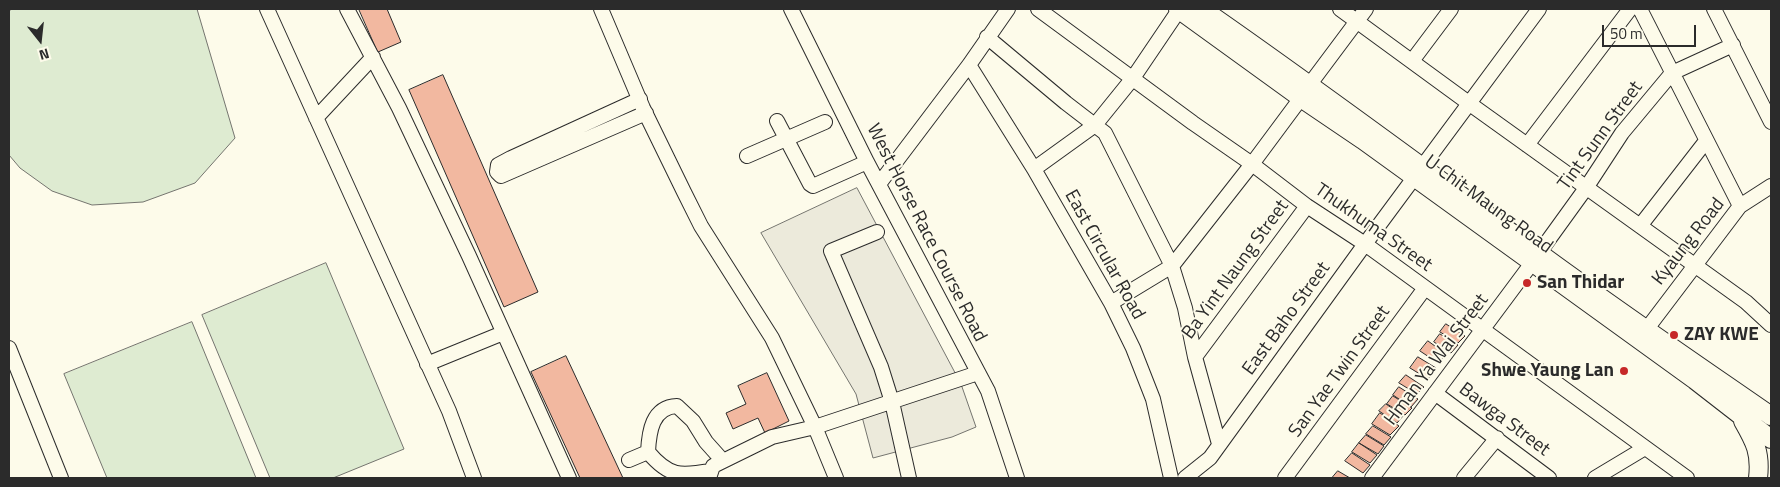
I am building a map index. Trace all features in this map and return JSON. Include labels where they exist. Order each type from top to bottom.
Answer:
[{"type":"main road","name":"U Chit Maung Road","points":[[1178,9],[1306,91]]},
{"type":"main road","name":"U Chit Maung Road","points":[[1202,9],[1306,91],[1535,258],[1742,405],[1771,416]]},
{"type":"main road","name":"U Chit Maung Road","points":[[1535,258],[1646,330],[1742,405],[1771,439]]},
{"type":"main road","points":[[1758,478],[1760,462],[1758,449],[1742,405],[1771,410]]},
{"type":"main road","points":[[1764,478],[1771,474]]},
{"type":"street","points":[[268,9],[449,411],[474,478]]},
{"type":"street","points":[[347,9],[399,108],[569,478]]},
{"type":"street","points":[[601,9],[646,113],[701,226],[772,338],[815,427],[836,478]]},
{"type":"street","name":"West Horse Race Course Road","points":[[791,9],[867,162],[988,391],[1017,478]]},
{"type":"street","points":[[879,184],[969,65],[1008,9]]},
{"type":"street","name":"Thukhuma Street","points":[[1038,9],[1307,206],[1365,244],[1687,478]]},
{"type":"street","points":[[1034,169],[1095,125],[1133,78],[1178,9]]},
{"type":"street","points":[[1340,9],[1746,302],[1771,325]]},
{"type":"street","points":[[1111,303],[1172,266],[1252,164],[1366,9]]},
{"type":"street","points":[[1412,61],[1451,9]]},
{"type":"street","name":"East Baho Street","points":[[1185,478],[1210,458],[1539,9]]},
{"type":"street","points":[[1527,145],[1630,9]]},
{"type":"street","points":[[1640,9],[1740,206]]},
{"type":"street","points":[[1714,9],[1771,122]]},
{"type":"street","points":[[987,37],[1105,133],[1172,266],[1186,308],[1195,357],[1219,444]]},
{"type":"street","name":"Tint Sunn Street","points":[[1535,258],[1586,188],[1622,133],[1672,73],[1733,45]]},
{"type":"street","points":[[316,118],[373,57]]},
{"type":"street","name":"East Circular Road","points":[[969,65],[1034,169],[1111,303],[1133,348],[1153,399],[1171,478]]},
{"type":"street","points":[[640,99],[511,158],[498,165],[497,172],[501,176],[646,113]]},
{"type":"street","points":[[777,121],[810,184],[813,186],[867,162]]},
{"type":"street","points":[[747,156],[825,122]]},
{"type":"street","points":[[1640,226],[1706,141]]},
{"type":"street","name":"Kyaung Road","points":[[1646,330],[1740,206],[1771,186]]},
{"type":"street","name":"Ba Yint Naung Street","points":[[1195,357],[1307,206]]},
{"type":"street","points":[[876,232],[831,251],[881,367],[892,402],[909,478]]},
{"type":"street","name":"Hman Ya Wai Street","points":[[1372,478],[1535,258]]},
{"type":"street","name":"San Yae Twin Street","points":[[1285,478],[1425,288]]},
{"type":"street","points":[[428,364],[503,333]]},
{"type":"street","points":[[9,348],[61,478]]},
{"type":"street","points":[[723,461],[706,442],[693,421],[677,406],[661,411],[652,424],[648,452],[659,465],[673,473],[710,474],[713,466],[772,437],[815,427],[978,373]]},
{"type":"street","name":"Bawga Street","points":[[1436,393],[1550,478]]},
{"type":"street","points":[[1464,478],[1497,438]]},
{"type":"street","points":[[1595,478],[1645,448]]},
{"type":"street","points":[[628,460],[648,452]]},
{"type":"green space","points":[[13,9],[197,9],[235,138],[195,183],[143,202],[92,205],[52,191],[20,168],[9,155],[9,11]]},
{"type":"green space","points":[[326,263],[404,449],[333,478],[270,478],[202,315]]},
{"type":"green space","points":[[192,322],[256,478],[107,478],[64,374]]},
{"type":"shaded area","points":[[857,188],[961,384],[976,427],[952,437],[873,458],[856,394],[761,233]]},
{"type":"building","points":[[359,9],[387,9],[401,42],[378,52]]},
{"type":"building","points":[[443,75],[538,292],[504,307],[409,90]]},
{"type":"building","points":[[1446,324],[1465,336],[1458,343],[1440,332]]},
{"type":"building","points":[[1440,334],[1458,345],[1451,353],[1434,342]]},
{"type":"building","points":[[1428,341],[1446,354],[1438,363],[1420,351]]},
{"type":"building","points":[[566,356],[623,478],[580,478],[531,372]]},
{"type":"building","points":[[1418,357],[1436,368],[1428,379],[1410,368]]},
{"type":"building","points":[[767,373],[789,421],[765,433],[758,418],[733,429],[726,413],[746,404],[738,386]]},
{"type":"building","points":[[1406,375],[1424,387],[1417,394],[1399,383]]},
{"type":"building","points":[[1399,387],[1418,399],[1411,407],[1393,395]]},
{"type":"building","points":[[1393,396],[1412,408],[1405,415],[1387,404]]},
{"type":"building","points":[[1386,404],[1403,416],[1397,423],[1379,411]]},
{"type":"building","points":[[1380,413],[1399,426],[1390,435],[1372,424]]},
{"type":"building","points":[[1373,426],[1391,437],[1384,445],[1366,434]]},
{"type":"building","points":[[1366,435],[1384,446],[1378,454],[1359,443]]},
{"type":"building","points":[[1359,443],[1377,455],[1370,463],[1352,452]]},
{"type":"building","points":[[1352,453],[1370,465],[1363,473],[1345,461]]},
{"type":"building","points":[[1338,471],[1350,478],[1332,478]]},
{"type":"place","name":"San Thidar","points":[[1527,283]]},
{"type":"place","name":"ZAY KWE","points":[[1674,335]]},
{"type":"place","name":"Shwe Yaung Lan","points":[[1624,371]]}]
